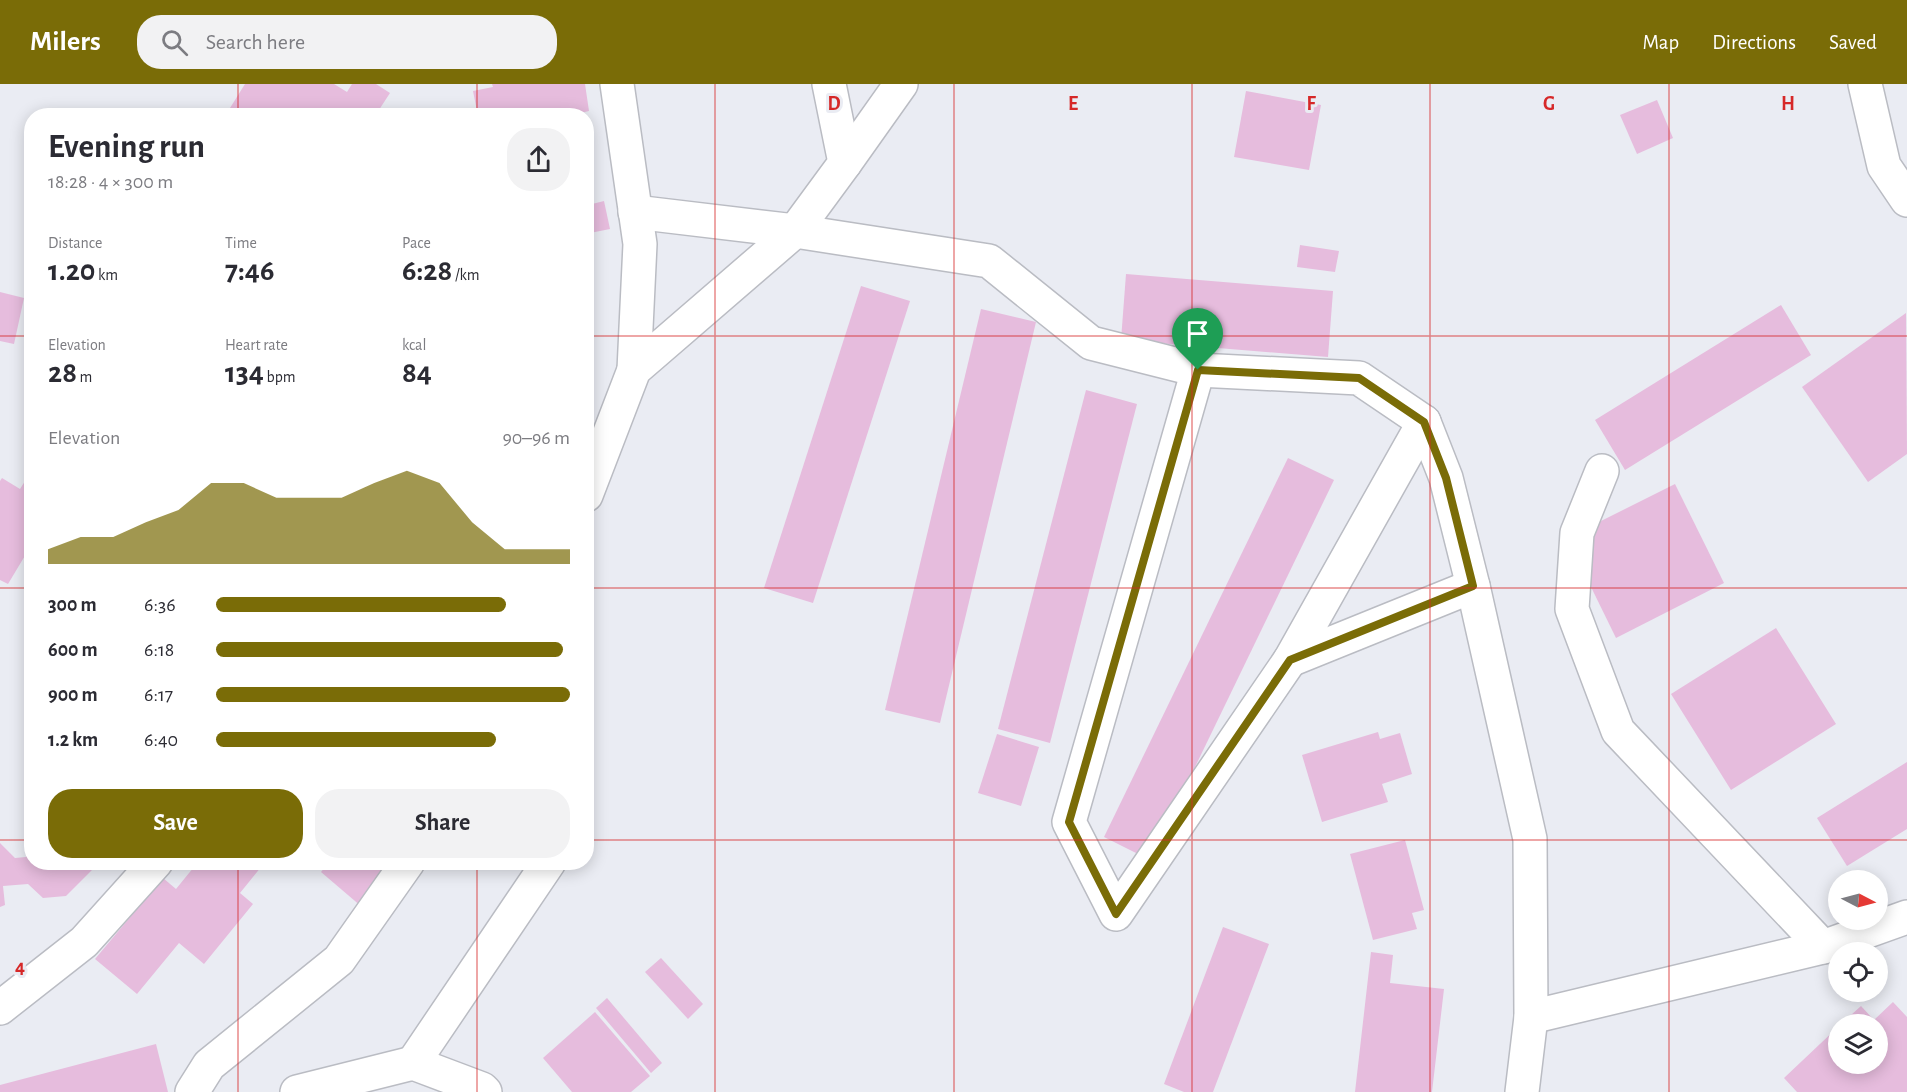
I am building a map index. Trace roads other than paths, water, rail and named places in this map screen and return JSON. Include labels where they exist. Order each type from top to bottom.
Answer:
[{"type":"street","points":[[594,474],[634,370],[640,244],[617,84]]},
{"type":"street","points":[[829,84],[845,163]]},
{"type":"street","points":[[634,370],[795,231],[902,84]]},
{"type":"street","points":[[1865,84],[1884,166],[1907,200]]},
{"type":"street","points":[[635,212],[795,231],[989,261],[1091,343],[1198,370],[1359,378],[1424,422],[1446,478],[1473,586],[1530,839],[1532,1017],[1522,1092]]},
{"type":"street","points":[[1198,370],[1069,822],[1116,914],[1290,660],[1424,422]]},
{"type":"street","points":[[1602,471],[1577,533],[1572,609],[1618,731],[1822,947]]},
{"type":"street","points":[[1290,660],[1473,586]]},
{"type":"street","points":[[0,1008],[84,942],[149,870]]},
{"type":"street","points":[[192,1092],[209,1065],[339,960],[402,870]]},
{"type":"street","points":[[413,1063],[544,870]]},
{"type":"street","points":[[1532,1017],[1822,947],[1907,917]]},
{"type":"street","points":[[297,1092],[413,1063],[482,1091]]}]
